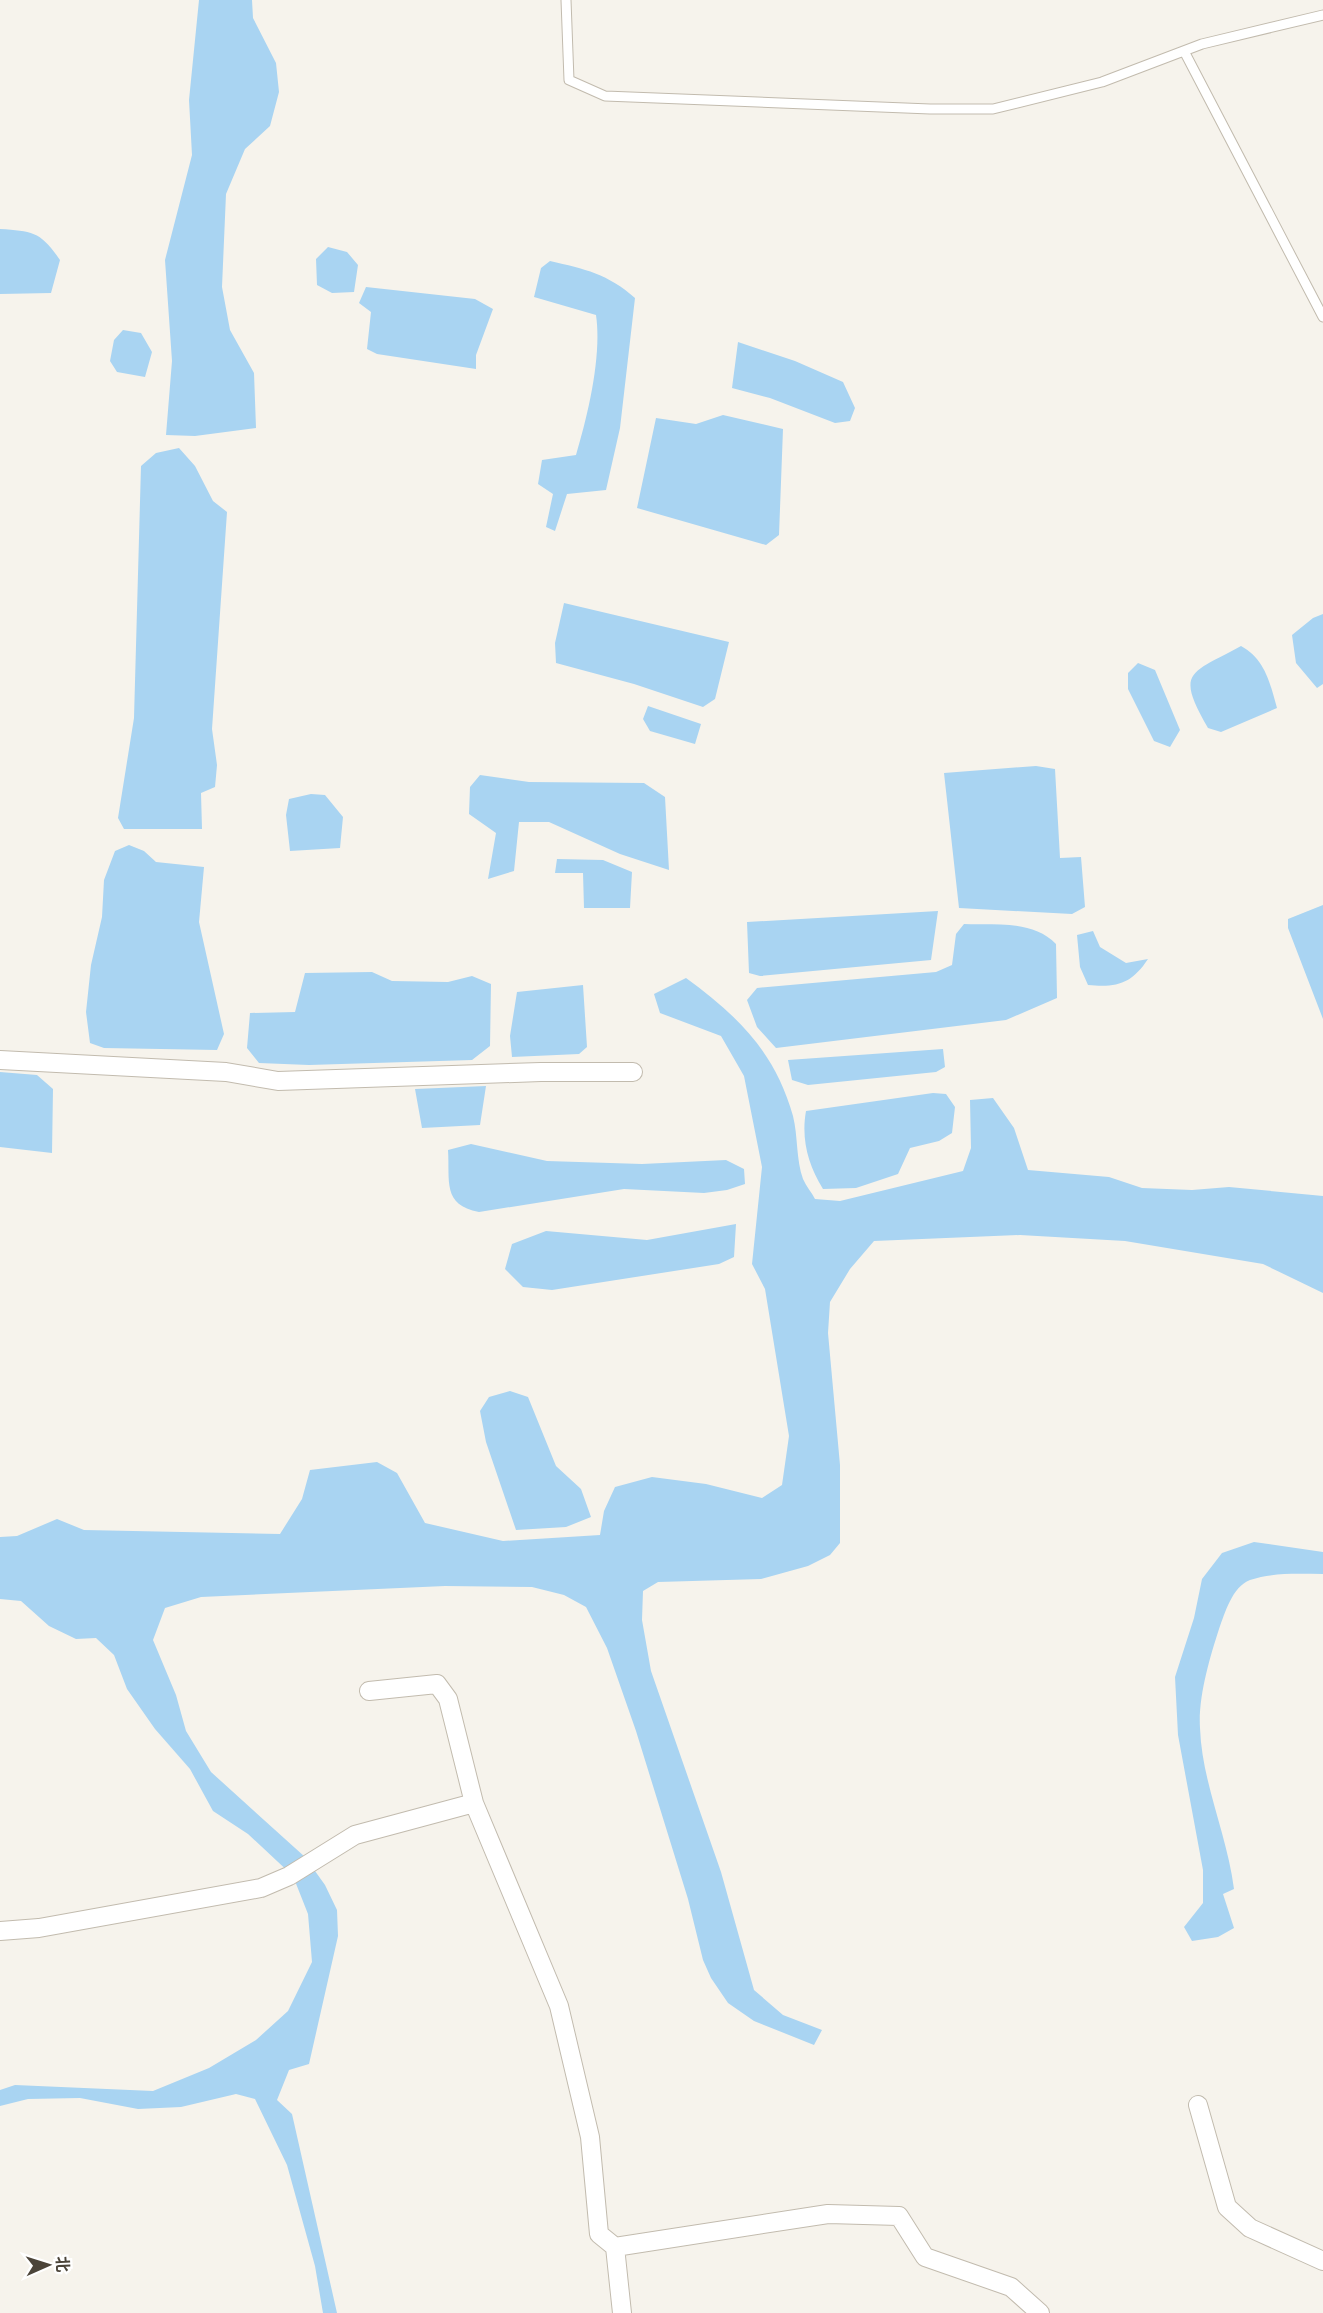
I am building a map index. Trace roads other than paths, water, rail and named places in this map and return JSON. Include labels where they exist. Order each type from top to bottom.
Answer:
[{"type":"street","points":[[0,1060],[226,1072],[278,1081],[633,1072]]},
{"type":"street","points":[[369,1691],[437,1683],[448,1699],[474,1803],[559,2006],[590,2137],[598,2234],[615,2247],[828,2214],[898,2216],[925,2257],[1011,2287],[1040,2313]]},
{"type":"street","points":[[0,1931],[39,1928],[261,1888],[288,1876],[315,1857],[355,1835],[474,1803]]},
{"type":"street","points":[[1198,2106],[1227,2207],[1250,2228],[1323,2261]]},
{"type":"street","points":[[615,2247],[622,2313]]},
{"type":"lane","points":[[566,0],[569,80],[605,96],[930,109],[993,109],[1102,82],[1202,44],[1323,15]]},
{"type":"lane","points":[[1184,51],[1323,317]]},
{"type":"water","points":[[199,0],[252,0],[253,18],[276,63],[279,92],[270,126],[245,149],[226,194],[222,287],[230,330],[254,373],[256,428],[195,436],[166,435],[172,361],[165,260],[192,155],[189,100]]},
{"type":"water","points":[[0,229],[28,232],[41,238],[53,251],[60,260],[51,293],[0,294]]},
{"type":"water","points":[[328,247],[347,252],[358,265],[354,292],[332,293],[317,285],[316,259]]},
{"type":"water","points":[[550,261],[596,274],[615,283],[635,298],[620,428],[606,490],[567,494],[555,531],[546,527],[553,494],[538,484],[542,460],[576,455],[593,385],[597,331],[596,315],[534,297],[541,268]]},
{"type":"water","points":[[366,287],[475,299],[493,309],[476,355],[476,369],[377,354],[367,349],[371,312],[359,303]]},
{"type":"water","points":[[123,330],[141,333],[152,352],[145,377],[117,372],[110,361],[114,340]]},
{"type":"water","points":[[738,342],[795,361],[843,382],[855,408],[850,421],[835,423],[770,398],[732,388]]},
{"type":"water","points":[[723,415],[783,429],[779,535],[766,545],[637,508],[656,418],[696,424]]},
{"type":"water","points":[[179,448],[195,466],[213,501],[227,512],[212,729],[217,765],[215,787],[201,793],[202,829],[124,829],[118,818],[134,718],[141,466],[156,453]]},
{"type":"water","points":[[564,603],[729,642],[715,699],[703,707],[634,684],[556,663],[555,643]]},
{"type":"water","points":[[1323,614],[1323,684],[1317,688],[1296,663],[1292,635],[1313,618]]},
{"type":"water","points":[[1241,646],[1249,651],[1261,665],[1269,681],[1277,708],[1221,732],[1208,728],[1192,695],[1190,684],[1193,676],[1199,669]]},
{"type":"water","points":[[1138,663],[1155,670],[1180,730],[1170,747],[1154,741],[1128,689],[1128,673]]},
{"type":"water","points":[[648,706],[701,724],[695,744],[650,731],[643,719]]},
{"type":"water","points":[[1036,766],[1055,769],[1060,858],[1081,857],[1085,907],[1072,914],[959,908],[944,773]]},
{"type":"water","points":[[480,775],[529,782],[644,783],[665,797],[669,870],[620,854],[549,822],[519,822],[514,871],[488,879],[496,833],[469,814],[470,787]]},
{"type":"water","points":[[311,794],[325,795],[343,817],[340,848],[290,851],[286,815],[289,799]]},
{"type":"water","points":[[129,845],[144,851],[156,862],[204,867],[199,922],[224,1034],[217,1050],[104,1048],[90,1043],[86,1012],[91,965],[102,917],[104,880],[115,851]]},
{"type":"water","points":[[557,859],[603,860],[632,872],[630,908],[584,908],[583,873],[555,873]]},
{"type":"water","points":[[1323,905],[1323,1019],[1288,928],[1288,919]]},
{"type":"water","points":[[938,911],[931,960],[760,976],[749,973],[747,922]]},
{"type":"water","points":[[964,924],[1013,925],[1047,936],[1056,944],[1057,998],[1006,1020],[776,1048],[757,1027],[747,1000],[757,988],[936,972],[952,965],[956,934]]},
{"type":"water","points":[[1093,931],[1100,947],[1126,963],[1148,959],[1130,979],[1108,986],[1088,985],[1080,967],[1077,935]]},
{"type":"water","points":[[372,972],[392,981],[448,982],[472,976],[491,984],[490,1046],[472,1060],[309,1065],[259,1063],[247,1048],[250,1013],[295,1012],[305,973]]},
{"type":"water","points":[[686,978],[738,1021],[765,1054],[776,1073],[793,1116],[799,1164],[803,1179],[815,1199],[840,1201],[963,1171],[971,1148],[970,1100],[993,1098],[1014,1128],[1028,1170],[1109,1177],[1142,1188],[1192,1190],[1229,1187],[1323,1196],[1323,1293],[1263,1264],[1125,1241],[1020,1235],[874,1241],[850,1269],[830,1302],[828,1333],[840,1465],[840,1543],[830,1555],[808,1566],[761,1579],[658,1582],[643,1591],[642,1620],[651,1671],[721,1872],[754,1990],[783,2015],[822,2030],[814,2045],[754,2021],[728,2003],[711,1978],[703,1960],[688,1899],[636,1731],[607,1648],[586,1607],[564,1595],[532,1587],[445,1586],[201,1597],[165,1608],[153,1640],[176,1695],[186,1731],[211,1772],[305,1857],[325,1885],[337,1910],[338,1936],[309,2064],[289,2070],[277,2100],[292,2114],[337,2313],[323,2313],[315,2266],[287,2165],[255,2099],[236,2094],[181,2107],[138,2109],[80,2098],[28,2099],[0,2106],[0,2090],[15,2085],[153,2091],[209,2068],[256,2040],[288,2011],[312,1962],[308,1914],[293,1876],[248,1834],[213,1811],[190,1769],[155,1729],[127,1689],[114,1655],[96,1638],[76,1639],[49,1626],[21,1601],[0,1599],[0,1537],[17,1536],[57,1519],[84,1530],[280,1534],[302,1499],[310,1470],[377,1462],[397,1473],[425,1523],[503,1541],[600,1535],[604,1511],[615,1487],[652,1477],[706,1484],[762,1498],[782,1485],[789,1436],[765,1289],[752,1264],[762,1167],[744,1076],[721,1036],[660,1013],[654,994]]},
{"type":"water","points":[[583,985],[587,1047],[579,1054],[512,1057],[510,1036],[517,992]]},
{"type":"water","points":[[943,1049],[945,1067],[936,1072],[808,1085],[792,1080],[788,1060]]},
{"type":"water","points":[[0,1072],[37,1075],[53,1089],[52,1153],[0,1147]]},
{"type":"water","points":[[486,1086],[480,1125],[422,1128],[415,1089]]},
{"type":"water","points":[[933,1093],[946,1094],[955,1107],[952,1133],[939,1141],[910,1148],[898,1174],[856,1188],[823,1189],[813,1171],[807,1152],[804,1132],[806,1111]]},
{"type":"water","points":[[471,1144],[547,1161],[642,1164],[726,1160],[744,1169],[745,1184],[727,1190],[704,1193],[624,1189],[479,1212],[459,1204],[450,1190],[448,1150]]},
{"type":"water","points":[[736,1224],[734,1257],[719,1264],[552,1290],[523,1287],[505,1269],[512,1244],[546,1231],[647,1240]]},
{"type":"water","points":[[510,1391],[528,1397],[556,1466],[581,1489],[591,1517],[566,1527],[516,1530],[486,1442],[480,1411],[489,1397]]},
{"type":"water","points":[[1254,1542],[1323,1552],[1323,1574],[1259,1577],[1244,1583],[1234,1594],[1219,1629],[1203,1690],[1200,1728],[1205,1769],[1231,1869],[1234,1889],[1223,1894],[1234,1928],[1218,1937],[1192,1941],[1184,1927],[1203,1903],[1203,1870],[1178,1735],[1175,1677],[1194,1618],[1202,1579],[1222,1553]]}]
